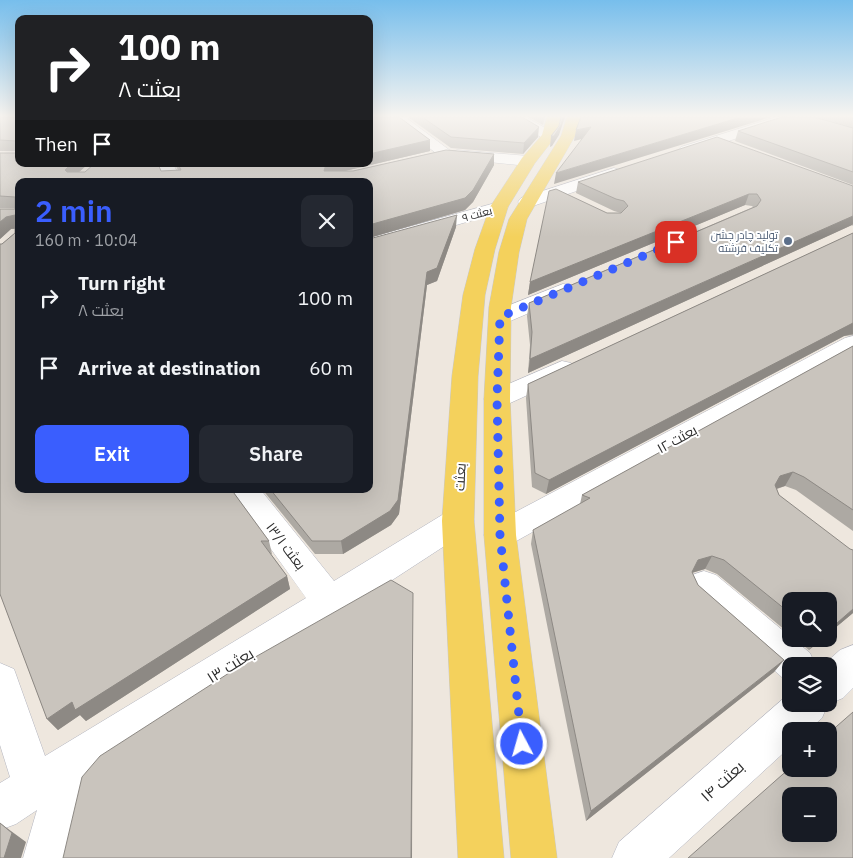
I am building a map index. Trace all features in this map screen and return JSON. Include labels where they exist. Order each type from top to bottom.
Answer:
[{"type":"main road","name":"بعثت","points":[[531,157],[513,205],[518,219],[509,252],[500,317],[497,399],[500,535],[534,858]]},
{"type":"main road","name":"بعثت","points":[[481,858],[458,521],[465,376],[474,295],[485,249],[513,205],[551,157]]},
{"type":"street","points":[[428,158],[432,157]]},
{"type":"street","points":[[482,157],[528,161]]},
{"type":"street","name":"بعثت ۹","points":[[373,243],[513,205],[630,168]]},
{"type":"street","points":[[555,192],[579,204]]},
{"type":"street","points":[[500,317],[582,282]]},
{"type":"street","name":"بعثت ۱۲","points":[[500,535],[853,343]]},
{"type":"street","points":[[497,399],[577,361]]},
{"type":"street","name":"بعثت ۱۳/۱","points":[[246,493],[330,602]]},
{"type":"street","name":"بعثت ۱۳","points":[[0,808],[458,521]]},
{"type":"street","points":[[704,586],[787,657]]},
{"type":"street","points":[[837,678],[853,663]]},
{"type":"street","points":[[0,682],[34,786]]},
{"type":"street","name":"بعثت ۱۴","points":[[636,858],[799,712]]},
{"type":"street","points":[[46,858],[72,764]]},
{"type":"building","points":[[0,157],[15,157],[15,167],[68,167],[65,170],[67,172],[85,172],[91,167],[159,167],[161,171],[181,170],[180,167],[325,167],[324,171],[353,171],[415,157],[492,157],[473,190],[465,198],[373,224],[373,178],[15,178],[15,197],[0,196]]},
{"type":"building","points":[[568,157],[609,157],[556,173]]},
{"type":"building","points":[[655,157],[773,157],[853,186],[853,216],[530,359],[532,332],[529,303],[757,206],[761,200],[757,194],[749,194],[530,282],[549,191],[556,189],[607,213],[621,213],[628,206],[624,201],[578,182]]},
{"type":"building","points":[[811,157],[853,157],[853,172]]},
{"type":"building","points":[[0,209],[15,209],[15,215],[6,217],[0,222]]},
{"type":"building","points":[[457,215],[437,268],[427,272],[398,500],[390,511],[341,541],[312,541],[273,493],[373,493],[373,238]]},
{"type":"building","points":[[15,233],[15,493],[234,493],[269,541],[261,541],[287,576],[75,710],[72,702],[47,719],[0,594],[0,244]]},
{"type":"building","points":[[853,233],[853,323],[549,480],[535,473],[528,384]]},
{"type":"building","points":[[853,346],[853,510],[804,477],[793,472],[780,476],[775,485],[779,495],[853,550],[853,609],[837,623],[837,592],[782,592],[782,607],[724,560],[712,556],[698,560],[692,572],[698,585],[782,658],[782,662],[591,811],[533,530],[590,498],[582,495]]},
{"type":"building","points":[[391,580],[413,593],[411,858],[63,858],[82,777],[100,756],[243,664]]},
{"type":"building","points":[[853,712],[853,858],[688,858],[782,775],[782,777],[837,777],[837,726]]},
{"type":"building","points":[[0,823],[12,833],[4,858],[0,858]]},
{"type":"place","name":"تولید چادر جشن تکلیف فرشته","points":[[788,241]]},
{"type":"route","points":[[522,744],[500,535],[497,399],[500,317],[676,242]]}]
